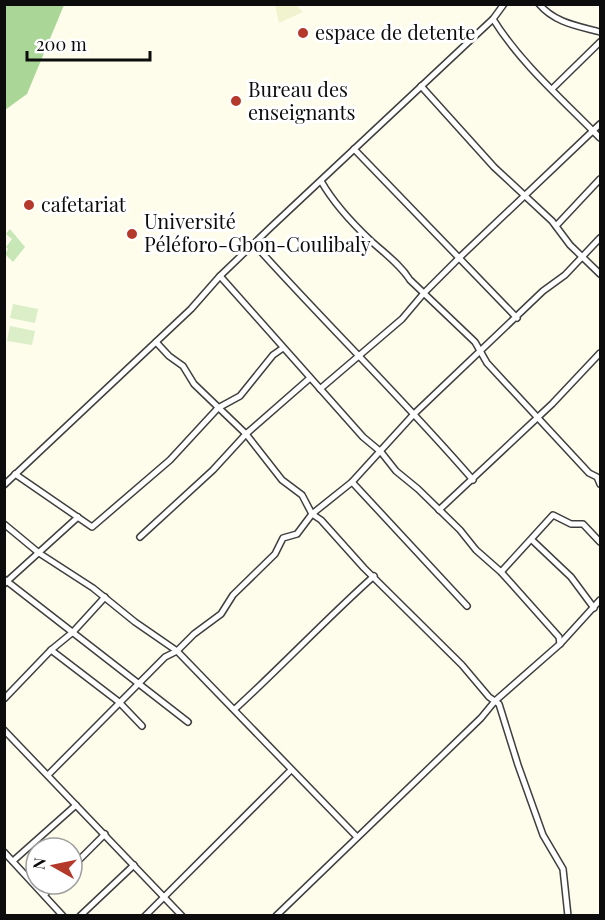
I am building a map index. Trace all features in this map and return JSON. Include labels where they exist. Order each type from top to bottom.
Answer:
[{"type":"street","points":[[4,485],[191,309],[220,276],[493,19],[504,4]]},
{"type":"street","points":[[539,4],[560,21],[600,32]]},
{"type":"street","points":[[493,19],[508,40],[552,89],[600,138]]},
{"type":"street","points":[[552,89],[600,42]]},
{"type":"street","points":[[421,86],[494,167],[556,226],[570,245],[600,274]]},
{"type":"street","points":[[320,389],[402,319],[459,258],[600,124]]},
{"type":"street","points":[[354,149],[517,318]]},
{"type":"street","points":[[556,226],[600,179]]},
{"type":"street","points":[[321,181],[328,194],[368,238],[403,269],[410,280],[475,342],[487,363],[589,472],[598,475],[600,484]]},
{"type":"street","points":[[48,775],[165,657],[177,651],[194,634],[221,614],[233,595],[275,554],[283,538],[297,534],[312,514],[352,482],[414,414],[482,352],[543,291],[565,275],[600,238]]},
{"type":"street","points":[[254,244],[473,480]]},
{"type":"street","points":[[220,276],[363,437],[381,452],[396,471],[460,530],[476,550],[501,572],[559,637],[560,644]]},
{"type":"street","points":[[156,342],[169,356],[183,366],[194,384],[246,434],[282,480],[302,495],[312,514],[321,520],[462,665],[489,697],[499,704],[543,835],[562,868],[568,915]]},
{"type":"street","points":[[15,474],[92,526],[170,460],[218,408],[240,396],[273,356],[283,348]]},
{"type":"street","points":[[439,510],[473,480],[600,353]]},
{"type":"street","points":[[140,537],[213,470],[246,434],[310,378]]},
{"type":"street","points":[[352,482],[467,606]]},
{"type":"street","points":[[501,572],[553,515],[571,524],[583,524],[600,542]]},
{"type":"street","points":[[78,518],[5,581],[188,722]]},
{"type":"street","points":[[4,524],[39,553],[105,597],[135,622],[177,651],[357,837]]},
{"type":"street","points":[[532,540],[571,577],[594,608]]},
{"type":"street","points":[[235,709],[306,642],[343,603],[374,576]]},
{"type":"street","points":[[4,699],[51,650],[73,632],[105,597]]},
{"type":"street","points":[[276,915],[481,718],[495,701],[560,644],[600,600]]},
{"type":"street","points":[[51,650],[119,702],[142,726]]},
{"type":"street","points":[[4,730],[182,915]]},
{"type":"street","points":[[145,915],[291,770]]},
{"type":"street","points":[[13,861],[76,805]]},
{"type":"street","points":[[84,855],[105,834]]},
{"type":"street","points":[[4,852],[24,873]]},
{"type":"street","points":[[80,915],[134,865]]},
{"type":"street","points":[[45,896],[63,915]]},
{"type":"green space","points":[[5,4],[64,5],[27,94],[5,110]]},
{"type":"green space","points":[[275,5],[296,5],[303,12],[279,23]]},
{"type":"green space","points":[[10,229],[25,247],[13,262],[5,254],[8,249],[6,247],[12,239],[6,234]]},
{"type":"green space","points":[[13,304],[38,309],[35,323],[10,318]]},
{"type":"green space","points":[[10,326],[35,331],[32,345],[7,341]]},
{"type":"place","name":"espace de detente","points":[[303,33]]},
{"type":"place","name":"Bureau des enseignants","points":[[236,101]]},
{"type":"place","name":"cafetariat","points":[[29,205]]},
{"type":"place","name":"Université Péléforo-Gbon-Coulibaly","points":[[132,234]]}]
